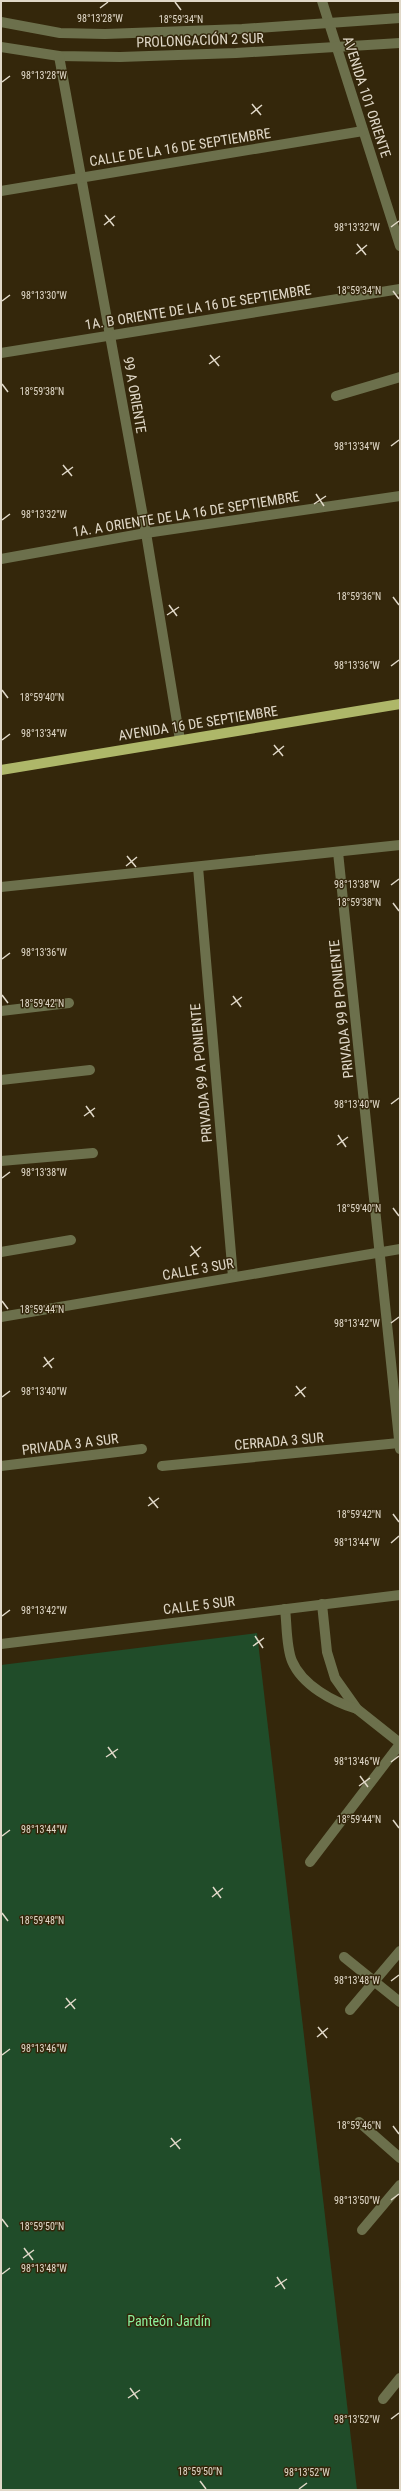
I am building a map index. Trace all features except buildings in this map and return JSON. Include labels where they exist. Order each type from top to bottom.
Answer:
[{"type":"main road","name":"AVENIDA 16 DE SEPTIEMBRE","points":[[1,770],[400,704]]},
{"type":"street","name":"AVENIDA 101 ORIENTE","points":[[322,1],[400,246]]},
{"type":"street","name":"PROLONGACIÓN 2 SUR","points":[[1,22],[60,33],[105,34],[400,18]]},
{"type":"street","name":"PROLONGACIÓN 2 SUR","points":[[1,47],[59,56],[136,56],[337,48],[400,43]]},
{"type":"street","name":"99 A ORIENTE","points":[[59,56],[146,533],[180,740]]},
{"type":"street","name":"CALLE DE LA 16 DE SEPTIEMBRE","points":[[1,191],[364,131]]},
{"type":"street","name":"1A. B ORIENTE DE LA 16 DE SEPTIEMBRE","points":[[1,353],[400,288]]},
{"type":"street","points":[[336,396],[400,377]]},
{"type":"street","name":"1A. A ORIENTE DE LA 16 DE SEPTIEMBRE","points":[[1,559],[146,533],[400,496]]},
{"type":"street","points":[[1,888],[400,845]]},
{"type":"street","name":"PRIVADA 99 B PONIENTE","points":[[338,852],[380,1252],[398,1396],[400,1446]]},
{"type":"street","name":"PRIVADA 99 A PONIENTE","points":[[198,867],[233,1277]]},
{"type":"street","points":[[1,1011],[69,1003]]},
{"type":"street","points":[[1,1080],[90,1070]]},
{"type":"street","points":[[1,1161],[93,1153]]},
{"type":"street","points":[[1,1252],[71,1240]]},
{"type":"street","name":"CALLE 3 SUR","points":[[1,1317],[400,1249]]},
{"type":"street","name":"CERRADA 3 SUR","points":[[162,1466],[400,1446]]},
{"type":"street","name":"PRIVADA 3 A SUR","points":[[1,1466],[142,1449]]},
{"type":"street","name":"CALLE 5 SUR","points":[[1,1644],[400,1595]]},
{"type":"street","points":[[310,1862],[400,1744],[357,1709],[330,1668],[322,1604]]},
{"type":"street","points":[[285,1609],[291,1660],[300,1675],[335,1702],[357,1709]]},
{"type":"street","points":[[350,2010],[375,1983],[400,1951]]},
{"type":"street","points":[[344,1957],[400,2002]]},
{"type":"street","points":[[358,2122],[400,2158]]},
{"type":"street","points":[[362,2230],[400,2185]]},
{"type":"street","points":[[383,2399],[400,2378]]},
{"type":"green space","name":"Panteón Jardín","points":[[257,1633],[357,2490],[1,2490],[1,1665]]}]
